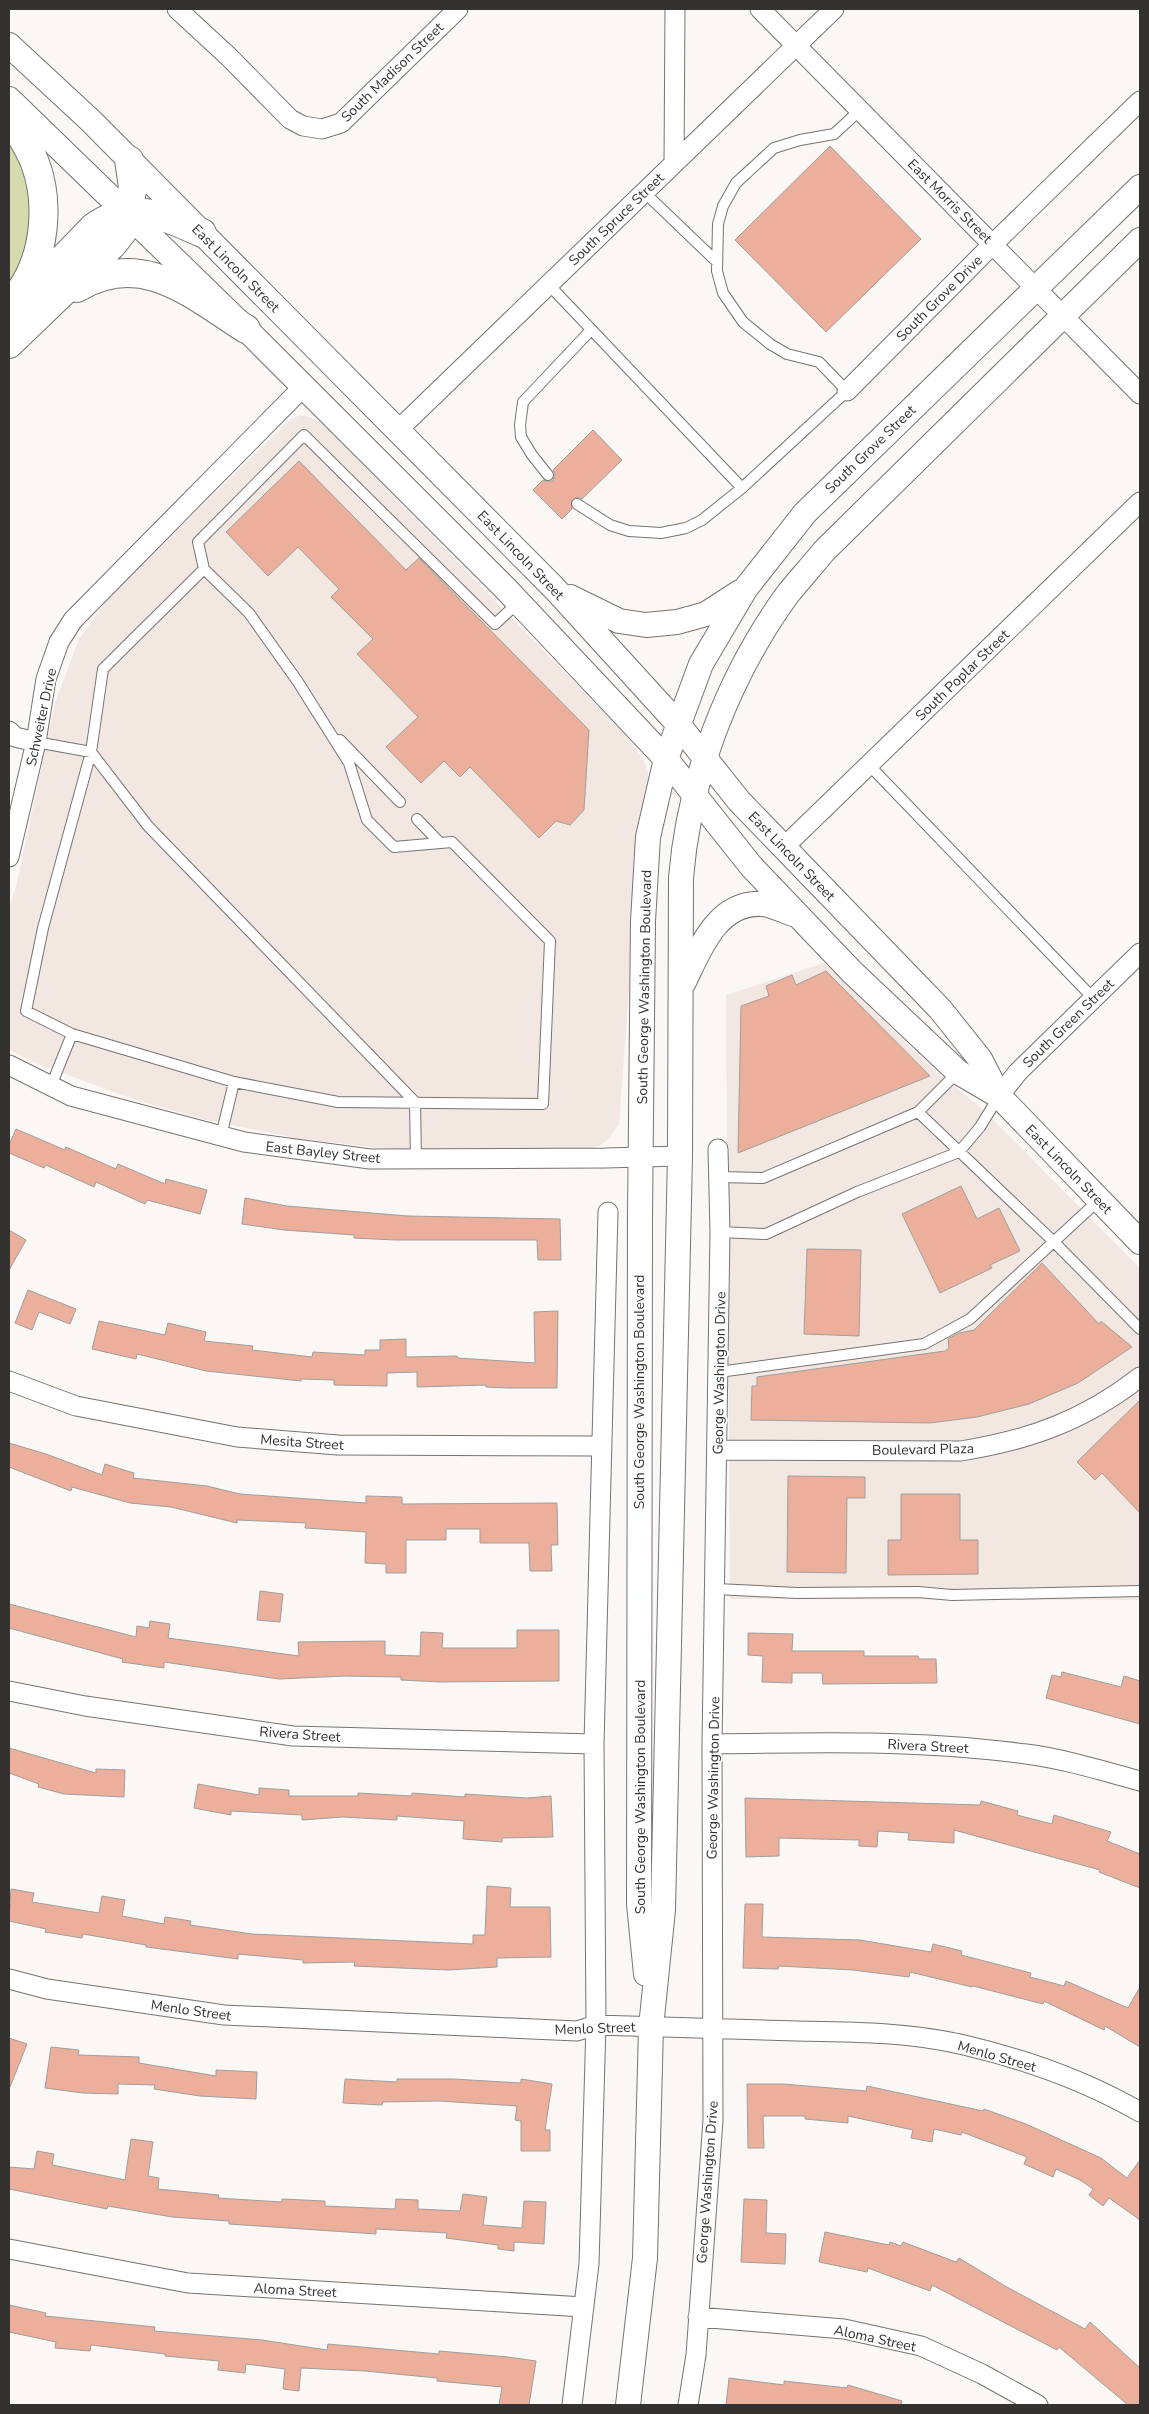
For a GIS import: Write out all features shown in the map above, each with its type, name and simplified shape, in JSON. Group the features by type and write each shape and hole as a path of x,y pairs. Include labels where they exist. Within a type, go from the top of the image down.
{"highway":[{"path":"9,116 35,163 44,197 38,256 24,286 9,308"},
{"path":"9,344 47,305 112,245 123,231 133,187 129,160"},
{"path":"9,314 94,227 108,217 127,214 160,214 202,233"},
{"path":"47,305 90,280 114,272 138,272 165,279 246,329"}],"street":[{"name":"South Madison Street","path":"178,9 230,57 290,119 303,126 322,129 341,123 458,9"},
{"path":"674,163 675,9"},
{"name":"East Morris Street","path":"760,9 1140,394"},
{"name":"South Spruce Street","path":"398,430 834,9"},
{"name":"East Lincoln Street","path":"9,45 129,160 555,589 678,724 739,801 940,1009 980,1059 999,1096"},
{"name":"East Lincoln Street","path":"9,99 246,329 519,602 666,759 751,866 852,972 958,1072 999,1096 1140,1242"},
{"name":"South Grove Drive","path":"847,391 993,244 1140,101"},
{"name":"South Grove Street","path":"666,759 701,664 746,588 805,513 1140,186"},
{"path":"693,795 739,674 788,595 824,551 1140,240"},
{"name":"Schweiter Drive","path":"9,858 36,742 46,679 59,642 73,620 303,387"},
{"name":"South Poplar Street","path":"784,847 1140,502"},
{"path":"555,589 619,621 646,625 677,622 706,614 746,588"},
{"path":"9,732 16,737 36,742"},
{"name":"South George Washington Boulevard","path":"651,2027 639,1904 641,1157 644,902 648,837 666,759"},
{"name":"South George Washington Boulevard","path":"628,2405 645,2258 651,2027 663,1910 680,1156 681,878 684,842 693,795"},
{"path":"681,988 706,936 724,916 743,907 763,904 799,916"},
{"name":"South Green Street","path":"999,1096 1018,1072 1140,953"},
{"name":"East Bayley Street","path":"9,1065 71,1096 244,1142 370,1159 680,1156"},
{"name":"George Washington Drive","path":"688,2405 696,2354 713,2120 712,1744 719,1372 720,1232 718,1149"},
{"path":"572,2405 589,2264 596,2025 594,1744 608,1212"},
{"name":"Boulevard Plaza","path":"718,1450 961,1450 987,1446 1060,1426 1091,1411 1140,1377"},
{"name":"Mesita Street","path":"9,1381 76,1406 237,1437 338,1445 602,1446"},
{"name":"Rivera Street","path":"9,1691 85,1706 293,1736 594,1744"},
{"name":"Rivera Street","path":"712,1744 913,1744 973,1749 1028,1754 1140,1781"},
{"name":"Menlo Street","path":"9,1979 47,1989 224,2016 577,2031 596,2025 882,2033 962,2044 1018,2060 1062,2076 1122,2102 1140,2112"},
{"name":"Aloma Street","path":"9,2249 188,2283 584,2307"},
{"name":"Aloma Street","path":"698,2317 844,2329 921,2346 982,2374 1038,2405"}],"lane":[{"path":"577,504 610,525 629,530 661,533 686,528 702,520 742,488 847,391 819,362 787,354 770,344 744,322 723,293 717,272 718,224 723,206 736,183 774,148 800,140 834,134 860,110"},
{"path":"644,192 717,262"},
{"path":"548,286 742,488"},
{"path":"548,475 532,455 522,437 520,425 523,402 590,331"},
{"path":"204,569 103,670 91,752 43,928 26,1011 72,1034 234,1082 338,1102 543,1104 550,941 452,842 394,846 367,820 349,763 249,613 204,569 198,542 304,435 495,624 519,602"},
{"path":"325,725 400,802"},
{"path":"36,742 91,752 148,826 415,1102 416,1159"},
{"path":"869,765 1094,999"},
{"path":"417,819 440,843"},
{"path":"51,1086 72,1034"},
{"path":"719,1177 763,1178 918,1112 958,1072"},
{"path":"221,1136 234,1082"},
{"path":"720,1232 766,1234 857,1192 959,1152 980,1127 999,1096"},
{"path":"918,1112 1054,1242 1140,1329"},
{"path":"719,1372 924,1344 951,1327 970,1319 1099,1200"},
{"path":"716,1589 797,1593 918,1592 952,1595 1140,1591"}],"shaded area":[{"path":"300,415 310,417 324,425 625,734 641,756 648,771 649,794 642,816 619,1124 609,1139 599,1146 584,1150 387,1149 296,1138 202,1119 136,1100 38,1064 9,1050 9,907 16,887 55,703 79,639 109,597 289,421"},
{"path":"824,963 931,1067 979,1106 1140,1268 1140,1600 730,1599 726,995"}],"green space":[{"path":"9,132 30,172 30,256 9,292"}],"building":[{"path":"830,146 921,239 826,332 735,240"},
{"path":"593,430 622,460 582,499 577,497 572,500 572,509 562,519 533,490 543,480 549,482 553,480 555,474 553,470"},
{"path":"299,461 406,570 419,558 589,730 584,810 570,825 556,821 539,838 470,767 460,777 444,761 421,783 386,747 418,717 357,654 373,639 331,597 339,589 298,547 268,576 226,532"},
{"path":"826,971 930,1076 738,1153 741,1006 769,996 766,986 792,975 796,985"},
{"path":"16,1129 65,1150 66,1147 116,1169 118,1164 165,1184 166,1179 207,1190 200,1214 147,1200 145,1204 96,1182 94,1187 46,1165 44,1168 9,1153 9,1145"},
{"path":"961,1186 977,1219 999,1208 1020,1251 990,1265 992,1268 940,1293 902,1214"},
{"path":"245,1198 287,1206 408,1216 560,1219 561,1260 538,1260 537,1240 395,1240 354,1238 354,1235 284,1230 242,1224"},
{"path":"9,1230 26,1240 9,1270"},
{"path":"807,1249 861,1250 859,1336 804,1334"},
{"path":"1042,1263 1099,1324 1101,1321 1132,1347 1078,1383 1029,1404 977,1417 930,1423 751,1420 752,1386 757,1386 757,1377 945,1351 949,1348 948,1339 959,1333 974,1330"},
{"path":"28,1290 76,1309 70,1324 39,1312 32,1330 15,1323"},
{"path":"558,1311 557,1388 508,1388 486,1387 486,1385 417,1387 417,1372 387,1373 387,1386 334,1385 334,1380 301,1379 301,1381 206,1371 137,1354 136,1359 92,1349 99,1321 165,1335 168,1323 206,1332 204,1341 253,1346 252,1350 312,1357 313,1352 365,1355 365,1350 380,1350 380,1340 406,1339 406,1357 457,1356 458,1358 535,1363 534,1312"},
{"path":"1140,1400 1140,1513 1102,1473 1095,1480 1077,1462"},
{"path":"9,1443 46,1454 102,1475 105,1464 134,1473 133,1478 207,1486 240,1494 366,1503 366,1496 402,1497 402,1504 557,1503 558,1545 551,1545 552,1571 530,1571 529,1543 480,1543 480,1529 446,1529 446,1540 406,1540 406,1573 386,1573 386,1564 365,1563 366,1532 305,1528 306,1523 237,1520 237,1523 171,1507 130,1503 72,1487 71,1491 9,1467"},
{"path":"788,1476 865,1477 865,1498 847,1498 846,1573 787,1572"},
{"path":"901,1494 960,1494 960,1540 978,1540 978,1574 888,1575 888,1540 901,1540"},
{"path":"260,1591 283,1594 280,1622 257,1620"},
{"path":"9,1604 136,1637 137,1626 149,1628 150,1621 170,1624 168,1638 299,1656 298,1642 385,1641 385,1655 420,1656 421,1632 443,1633 442,1648 517,1648 517,1630 559,1630 559,1681 440,1682 401,1680 401,1677 345,1676 279,1679 164,1662 164,1668 122,1662 123,1659 9,1628"},
{"path":"748,1633 793,1634 792,1651 864,1651 864,1656 918,1656 919,1659 936,1659 937,1683 823,1684 822,1673 792,1673 792,1683 762,1682 763,1656 748,1655"},
{"path":"1062,1672 1121,1687 1124,1676 1140,1681 1140,1724 1046,1698 1052,1675 1061,1677"},
{"path":"9,1748 96,1773 96,1769 125,1770 124,1797 64,1794 38,1787 39,1784 9,1773"},
{"path":"198,1784 259,1795 259,1788 289,1790 289,1796 358,1796 358,1793 412,1796 412,1793 465,1797 465,1794 527,1798 551,1796 553,1837 502,1838 502,1842 463,1839 464,1821 397,1816 397,1820 343,1817 302,1820 302,1815 231,1811 231,1815 194,1808"},
{"path":"745,1798 980,1805 981,1801 1018,1811 1017,1815 1052,1824 1054,1815 1111,1832 1107,1841 1140,1854 1140,1888 1099,1872 1100,1870 954,1830 954,1843 908,1840 909,1833 878,1831 877,1847 859,1846 859,1840 779,1838 779,1856 746,1857"},
{"path":"487,1886 511,1888 510,1907 550,1907 551,1957 497,1958 497,1967 448,1970 354,1966 355,1962 303,1963 303,1960 238,1954 238,1959 146,1947 146,1945 83,1934 82,1938 45,1932 46,1929 9,1921 11,1889 34,1893 32,1902 99,1913 102,1896 125,1900 122,1916 164,1924 165,1917 191,1921 190,1925 252,1934 473,1944 473,1935 485,1935"},
{"path":"745,1904 763,1904 762,1937 860,1940 931,1952 933,1944 962,1951 961,1955 1031,1973 1030,1977 1064,1986 1066,1981 1128,2008 1140,1987 1140,2047 1105,2026 1104,2030 1044,2001 1043,2004 910,1972 909,1977 853,1970 779,1966 778,1969 743,1968"},
{"path":"9,2038 27,2044 10,2087 9,2087"},
{"path":"51,2047 79,2050 78,2055 139,2057 139,2063 216,2076 216,2070 257,2072 256,2099 200,2096 154,2089 155,2085 118,2084 118,2094 83,2093 45,2088"},
{"path":"345,2079 397,2082 397,2079 453,2079 521,2083 521,2079 552,2084 545,2130 550,2130 550,2151 521,2151 521,2121 515,2120 517,2106 439,2101 383,2102 382,2105 343,2103"},
{"path":"747,2084 783,2084 866,2091 867,2086 983,2111 984,2109 1026,2124 1101,2158 1127,2178 1140,2160 1140,2220 1109,2198 1103,2206 1089,2195 1093,2189 1080,2180 1056,2169 1053,2177 1024,2164 1027,2157 962,2132 961,2135 934,2129 932,2142 911,2138 913,2130 848,2116 848,2123 805,2119 805,2116 763,2116 764,2148 748,2148"},
{"path":"131,2139 153,2142 148,2176 159,2178 158,2189 219,2195 218,2198 282,2202 282,2199 325,2201 325,2206 395,2209 396,2199 418,2200 418,2209 460,2211 463,2194 487,2197 483,2225 522,2228 524,2201 546,2202 544,2244 514,2242 514,2251 498,2249 498,2245 446,2238 447,2233 376,2229 376,2234 229,2224 229,2221 172,2217 108,2206 107,2209 9,2189 9,2167 34,2169 37,2151 54,2154 52,2165 125,2180"},
{"path":"744,2199 767,2200 766,2233 786,2234 785,2264 741,2262"},
{"path":"825,2232 889,2245 890,2242 901,2246 903,2242 956,2262 959,2258 1005,2286 1085,2329 1090,2322 1140,2368 1140,2405 1128,2405 1059,2347 1057,2350 932,2285 930,2291 868,2268 867,2272 819,2262"},
{"path":"9,2305 46,2313 45,2316 155,2327 154,2331 262,2340 327,2350 328,2344 439,2354 439,2351 536,2361 529,2405 499,2405 502,2387 437,2381 437,2378 365,2371 301,2368 299,2391 283,2389 285,2369 246,2364 245,2373 218,2370 219,2361 165,2356 165,2354 91,2345 90,2351 55,2348 56,2342 9,2332"},
{"path":"729,2378 784,2385 784,2381 847,2388 848,2385 902,2401 901,2405 726,2405"}]}
